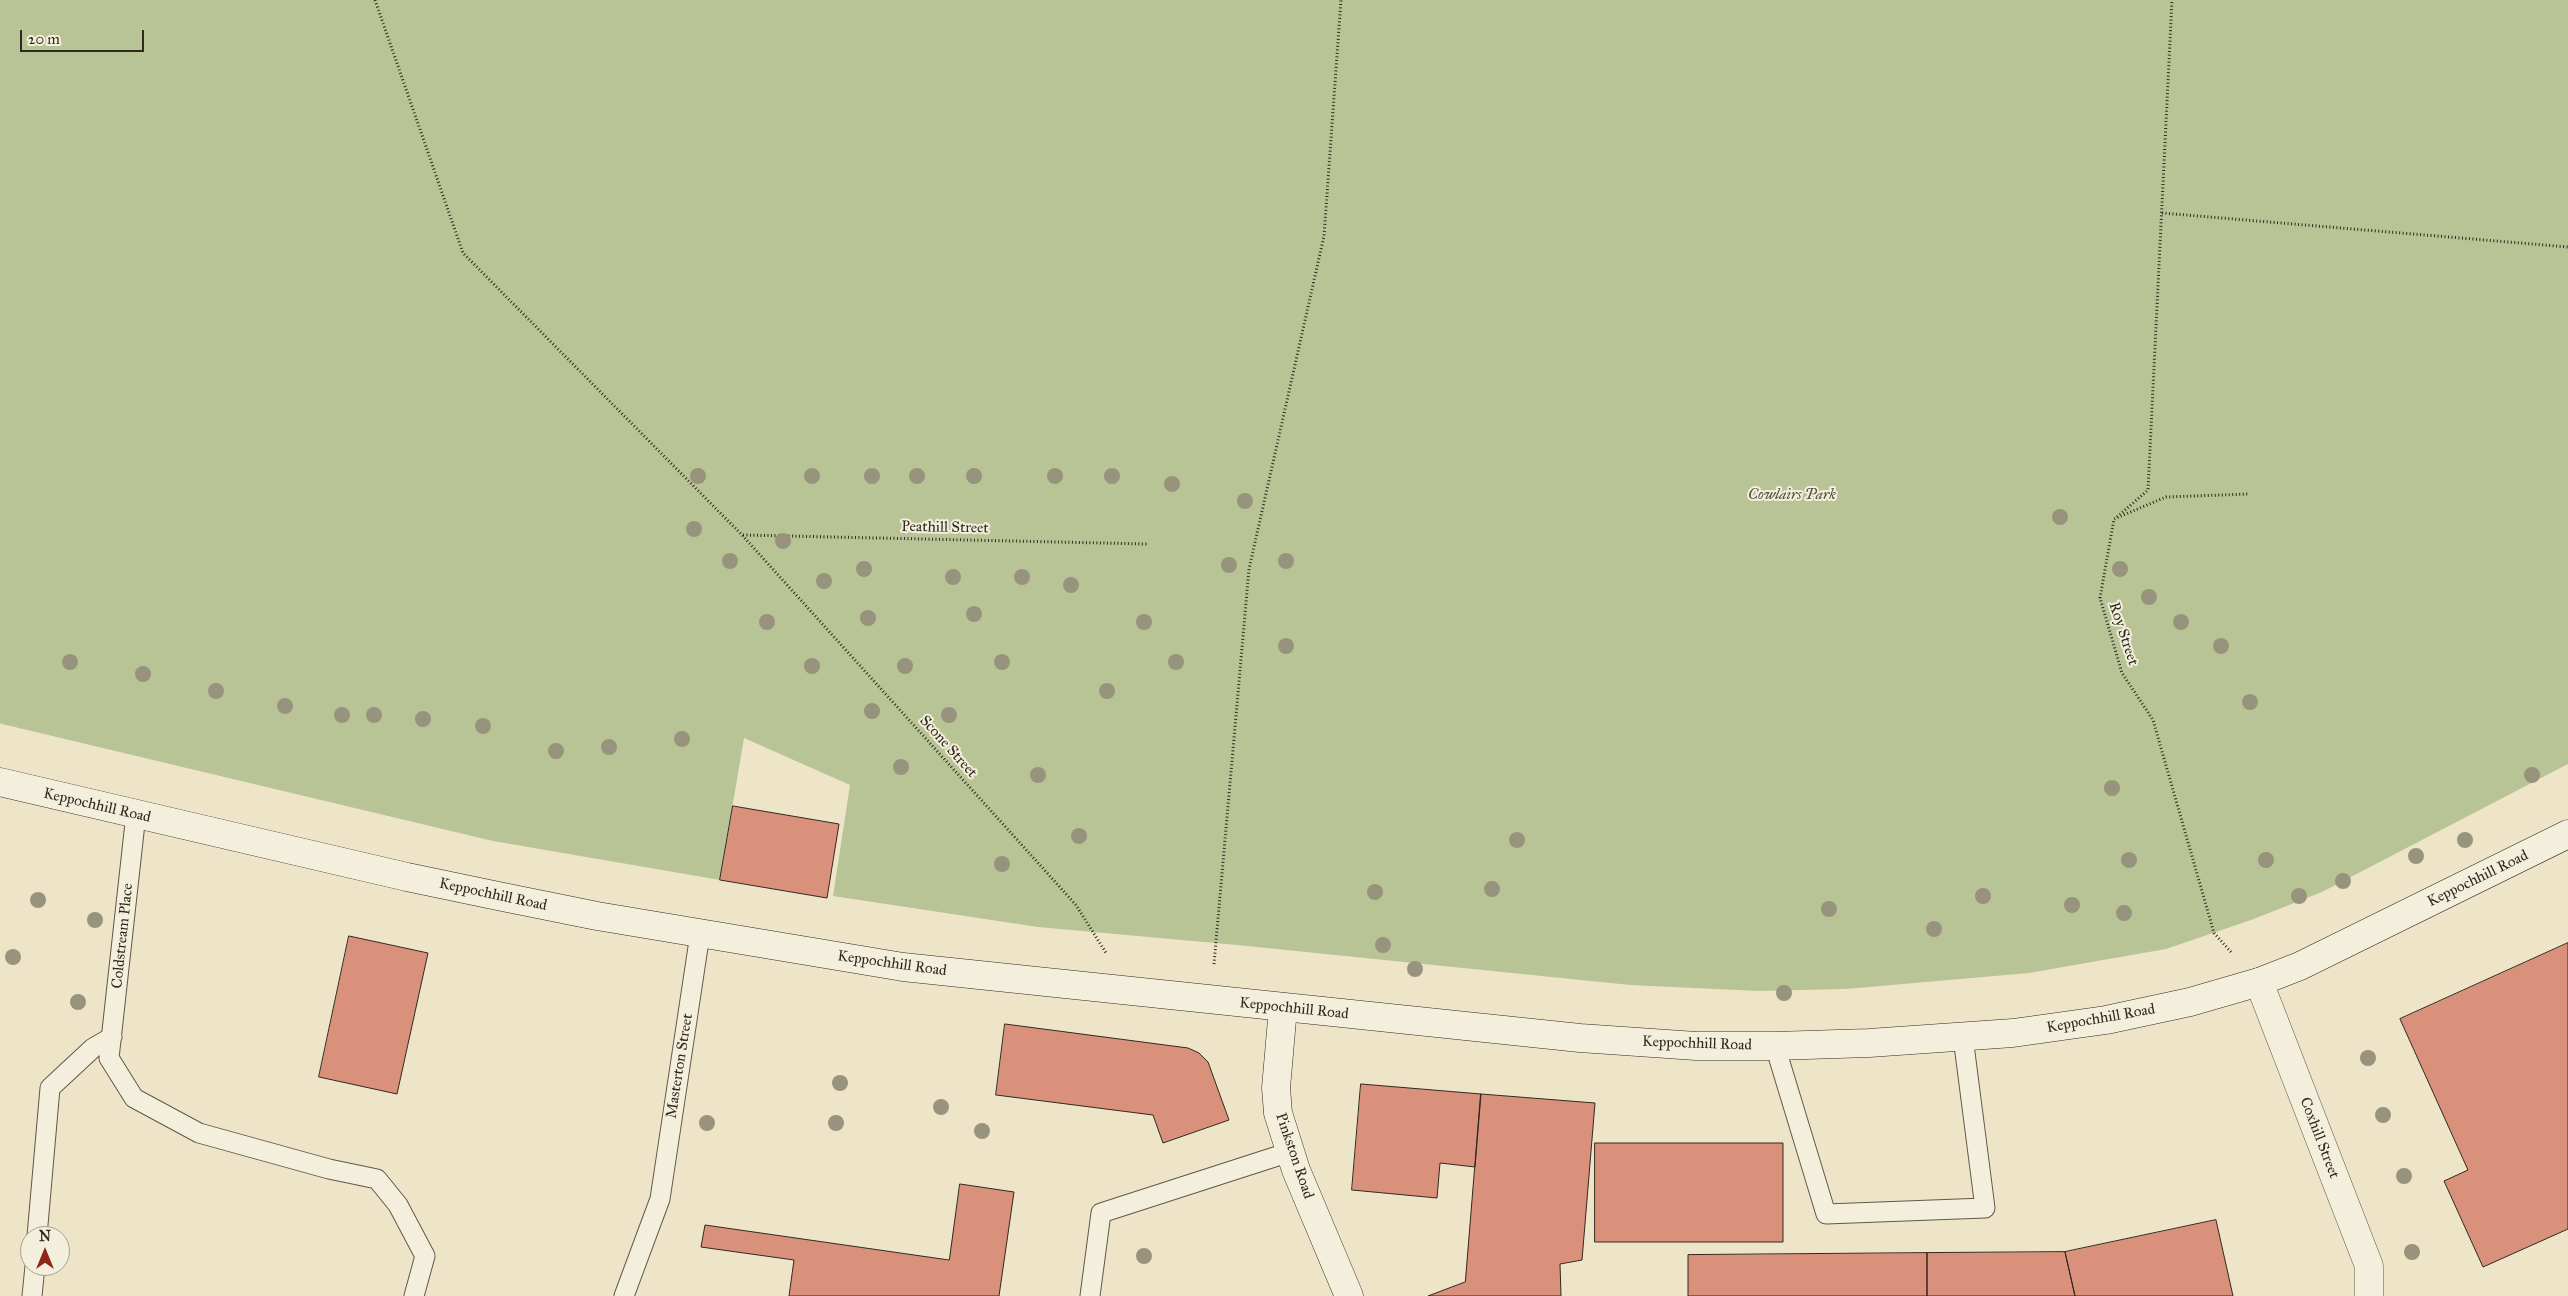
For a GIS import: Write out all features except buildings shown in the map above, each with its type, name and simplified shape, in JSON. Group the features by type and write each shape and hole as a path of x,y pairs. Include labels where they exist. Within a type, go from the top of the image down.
{"street":[{"name":"Keppochhill Road","path":"0,782 407,877 597,916 903,967 1283,1008 1633,1042 1696,1046 1775,1046 1963,1037 2057,1027 2147,1012 2190,1002 2259,982 2300,966 2568,834"},
{"name":"Coxhill Street","path":"2259,982 2369,1266 2370,1296"},
{"name":"Pinkston Road","path":"1283,1008 1276,1088 1278,1113 1290,1152 1349,1296"}],"lane":[{"name":"Coldstream Place","path":"136,814 109,1058 134,1098 199,1133 329,1169 377,1179 398,1205 425,1256 414,1296"},
{"name":"Masterton Street","path":"624,1296 660,1199 700,934"},
{"path":"38,1226 50,1088 93,1048 112,1037"},
{"path":"1775,1046 1826,1214 1985,1208 1963,1037"},
{"path":"1090,1296 1101,1213 1290,1152"},
{"path":"32,1296 33,1276"}],"path":[{"name":"Scone Street","path":"375,0 463,253 742,535 1076,905 1106,952 1101,988"},
{"path":"1211,1000 1249,570 1324,236 1341,0"},
{"path":"2114,519 2148,490 2172,0"},
{"path":"2162,213 2568,247"},
{"path":"2114,519 2166,496 2249,494"},
{"name":"Roy Street","path":"2114,519 2100,598 2122,673 2153,720 2214,933 2259,982"},
{"name":"Peathill Street","path":"742,535 1147,544"}],"green space":[{"name":"Cowlairs Park","path":"0,0 2568,0 2568,764 2322,892 2251,920 2166,949 2029,973 1846,989 1758,991 1630,985 1038,927 833,896 850,785 744,738 720,880 493,841 2,724 0,723"}]}
